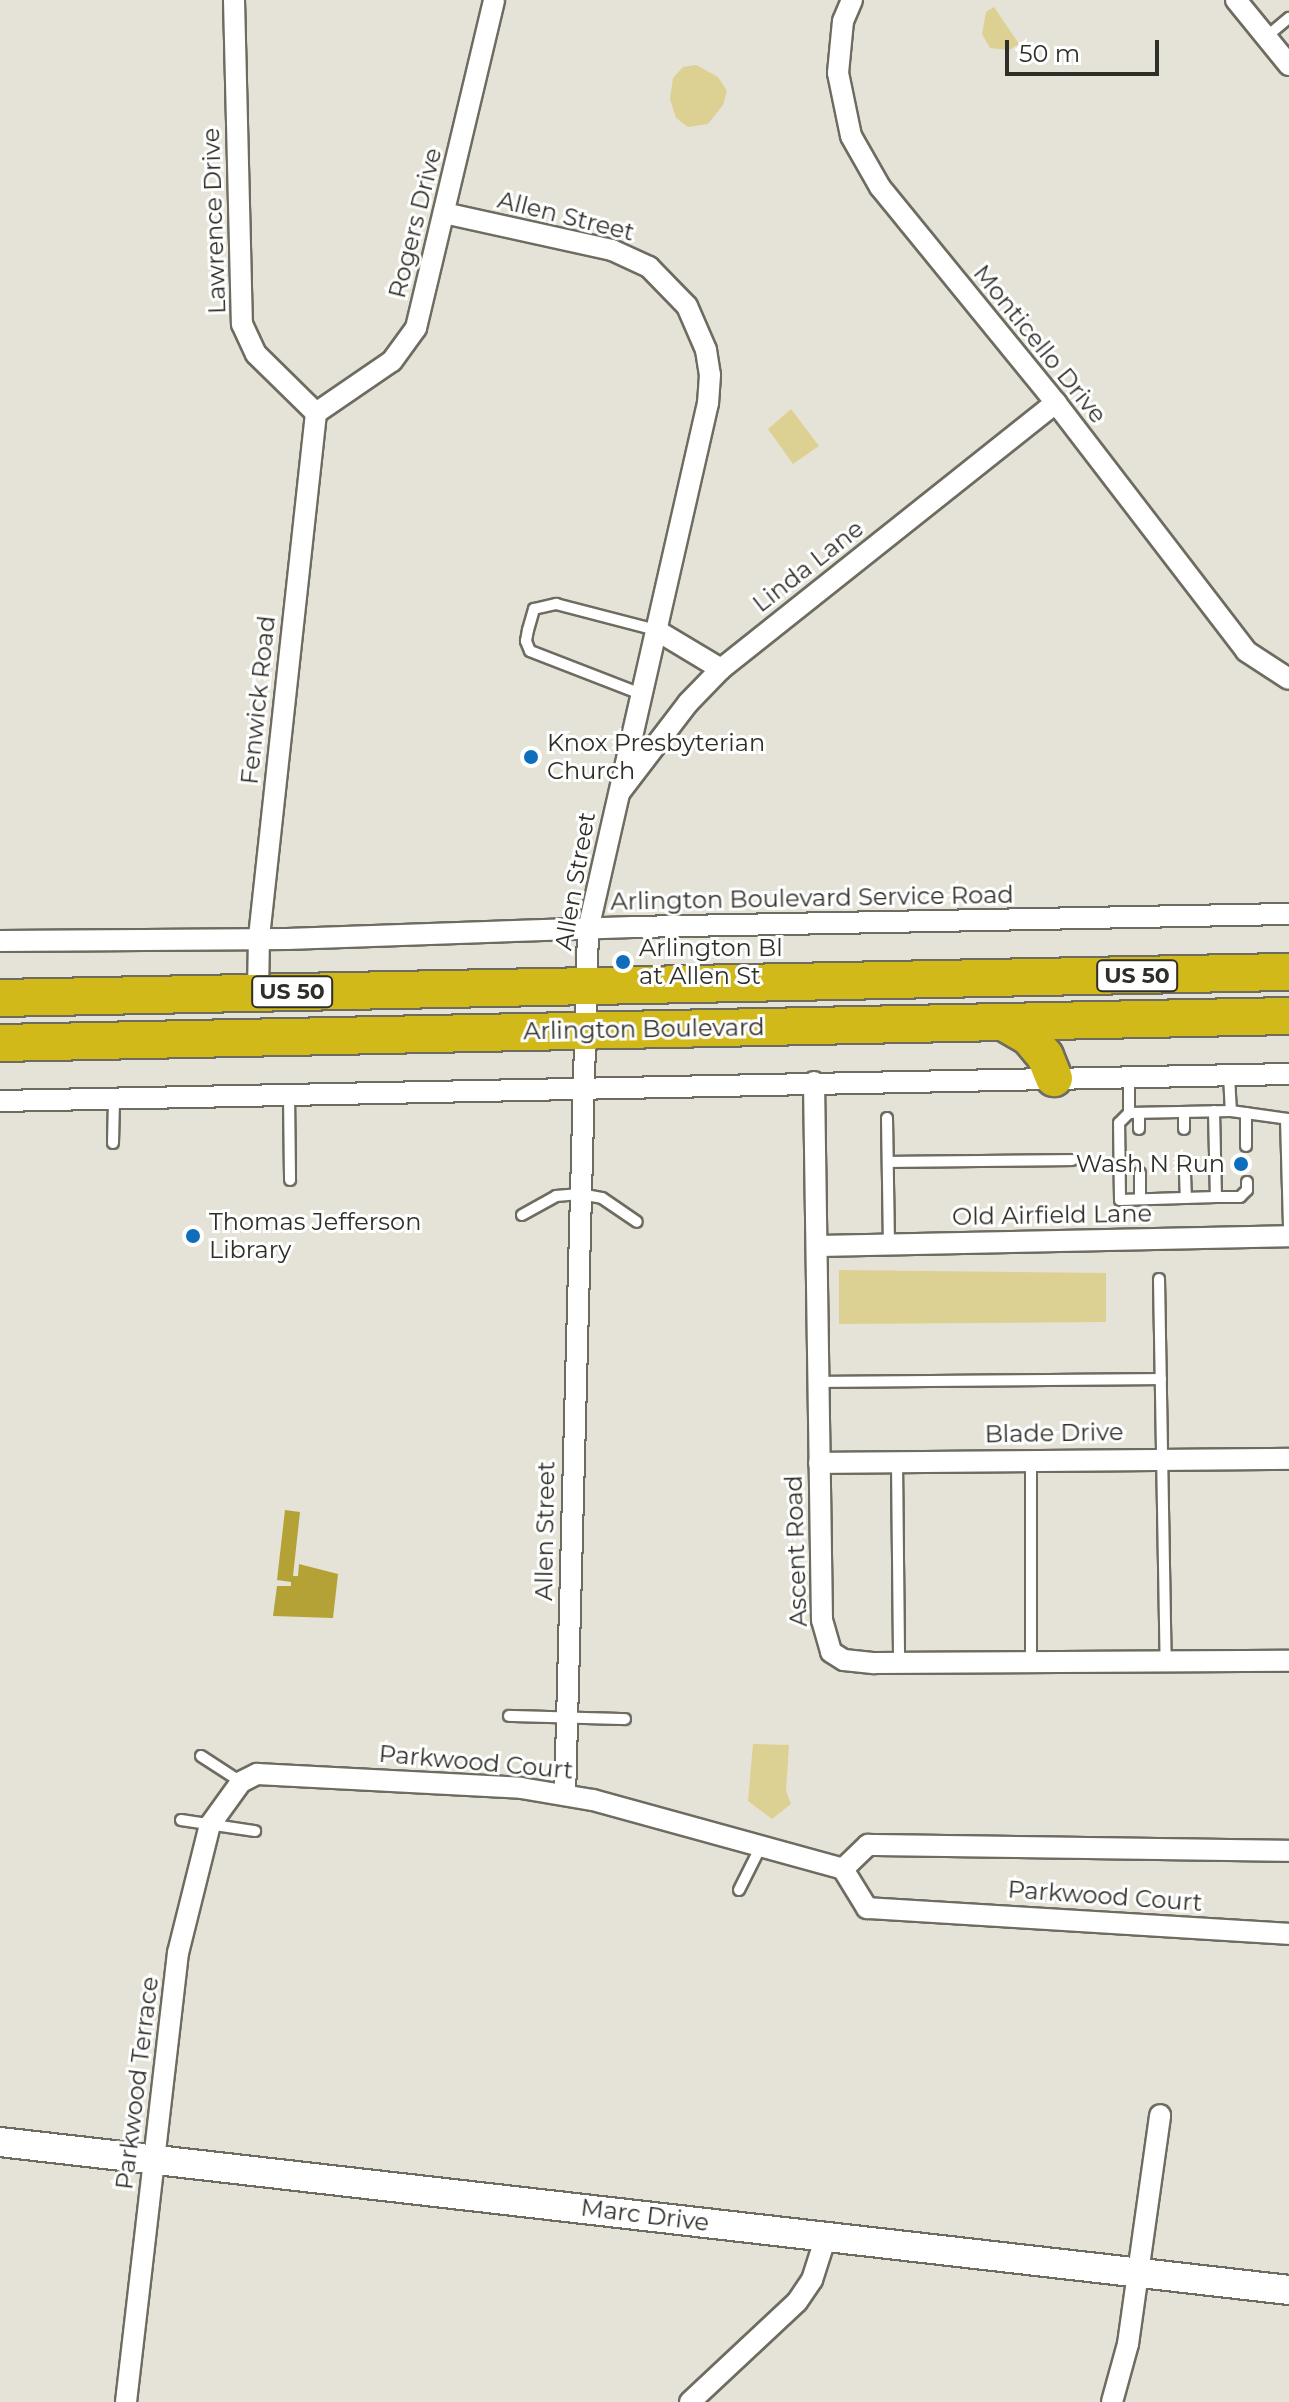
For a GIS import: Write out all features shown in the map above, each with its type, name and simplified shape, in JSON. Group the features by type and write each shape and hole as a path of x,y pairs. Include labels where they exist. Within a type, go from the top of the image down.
{"highway":[{"name":"Arlington Boulevard","path":"0,998 1289,972"},
{"name":"Arlington Boulevard","path":"0,1043 1289,1016"},
{"path":"1054,1078 1065,1047 1095,1020"},
{"path":"1003,1022 1029,1037 1045,1056 1054,1078"}],"street":[{"name":"Lawrence Drive","path":"234,0 242,324 256,354 316,413"},
{"name":"Rogers Drive","path":"316,413 392,361 416,328 494,0"},
{"name":"Monticello Drive","path":"852,0 843,21 838,73 851,136 880,187 1056,403 1246,651 1289,679"},
{"path":"1236,0 1289,65"},
{"name":"Allen Street","path":"444,213 629,256 670,285 687,306 700,331 710,375 708,403 588,930 565,1795"},
{"name":"Linda Lane","path":"618,795 688,703 721,669 1056,403"},
{"name":"Fenwick Road","path":"258,993 259,937 316,413"},
{"path":"656,630 721,669"},
{"name":"Arlington Boulevard Service Road","path":"0,941 1289,914"},
{"path":"0,1101 1289,1074"},
{"name":"Ascent Road","path":"814,1082 823,1636 831,1652 844,1660 899,1663 1289,1661"},
{"name":"Old Airfield Lane","path":"817,1246 1289,1236"},
{"name":"Blade Drive","path":"819,1463 1289,1459"},
{"name":"Parkwood Court","path":"241,1782 257,1774 284,1774 521,1788 565,1795 843,1869 867,1908 1289,1934"},
{"name":"Parkwood Terrace","path":"126,2402 178,1953 210,1825 241,1782"},
{"name":"Parkwood Court","path":"843,1869 868,1845 1289,1851"},
{"path":"1112,2402 1128,2344 1160,2115"},
{"name":"Marc Drive","path":"0,2142 1289,2290"},
{"path":"690,2402 797,2302 812,2280 826,2236"}],"lane":[{"path":"1266,37 1289,18"},
{"path":"641,694 530,651 526,641 528,630 534,609 556,604 656,630"},
{"path":"1229,1075 1231,1111"},
{"path":"1129,1077 1139,1129"},
{"path":"289,1095 290,1180"},
{"path":"113,1143 114,1098"},
{"path":"1214,1111 1216,1197"},
{"path":"1247,1182 1247,1190 1240,1197 1120,1200 1119,1123 1134,1113 1214,1111 1287,1119 1289,1227"},
{"path":"1184,1112 1184,1129"},
{"path":"1246,1113 1246,1146"},
{"path":"887,1118 889,1244"},
{"path":"888,1162 1072,1160"},
{"path":"1140,1173 1140,1199"},
{"path":"1185,1173 1186,1198"},
{"path":"522,1215 556,1196 580,1194 602,1198 637,1222"},
{"path":"1159,1279 1166,1662"},
{"path":"818,1382 1161,1379"},
{"path":"897,1460 899,1663"},
{"path":"1031,1460 1031,1662"},
{"path":"509,1716 625,1719"},
{"path":"201,1756 241,1782"},
{"path":"181,1820 255,1831"},
{"path":"739,1890 760,1848"}],"shaded area":[{"path":"994,7 1019,44 1009,50 990,48 982,34 986,12"},
{"path":"696,65 718,77 727,91 723,105 708,124 688,127 676,118 670,99 673,78 683,67"},
{"path":"791,409 819,446 793,464 768,429"},
{"path":"839,1270 1106,1273 1106,1322 839,1324"},
{"path":"285,1510 300,1512 293,1576 298,1576 299,1564 338,1574 333,1618 273,1616 277,1586 291,1586 291,1582 277,1580"},
{"path":"753,1744 789,1745 786,1791 791,1804 772,1819 748,1801"}],"place":[{"name":"Knox Presbyterian Church","path":"531,757"},
{"name":"Arlington Bl at Allen St","path":"623,962"},
{"name":"Wash N Run","path":"1241,1164"},
{"name":"Thomas Jefferson Library","path":"193,1236"}]}
